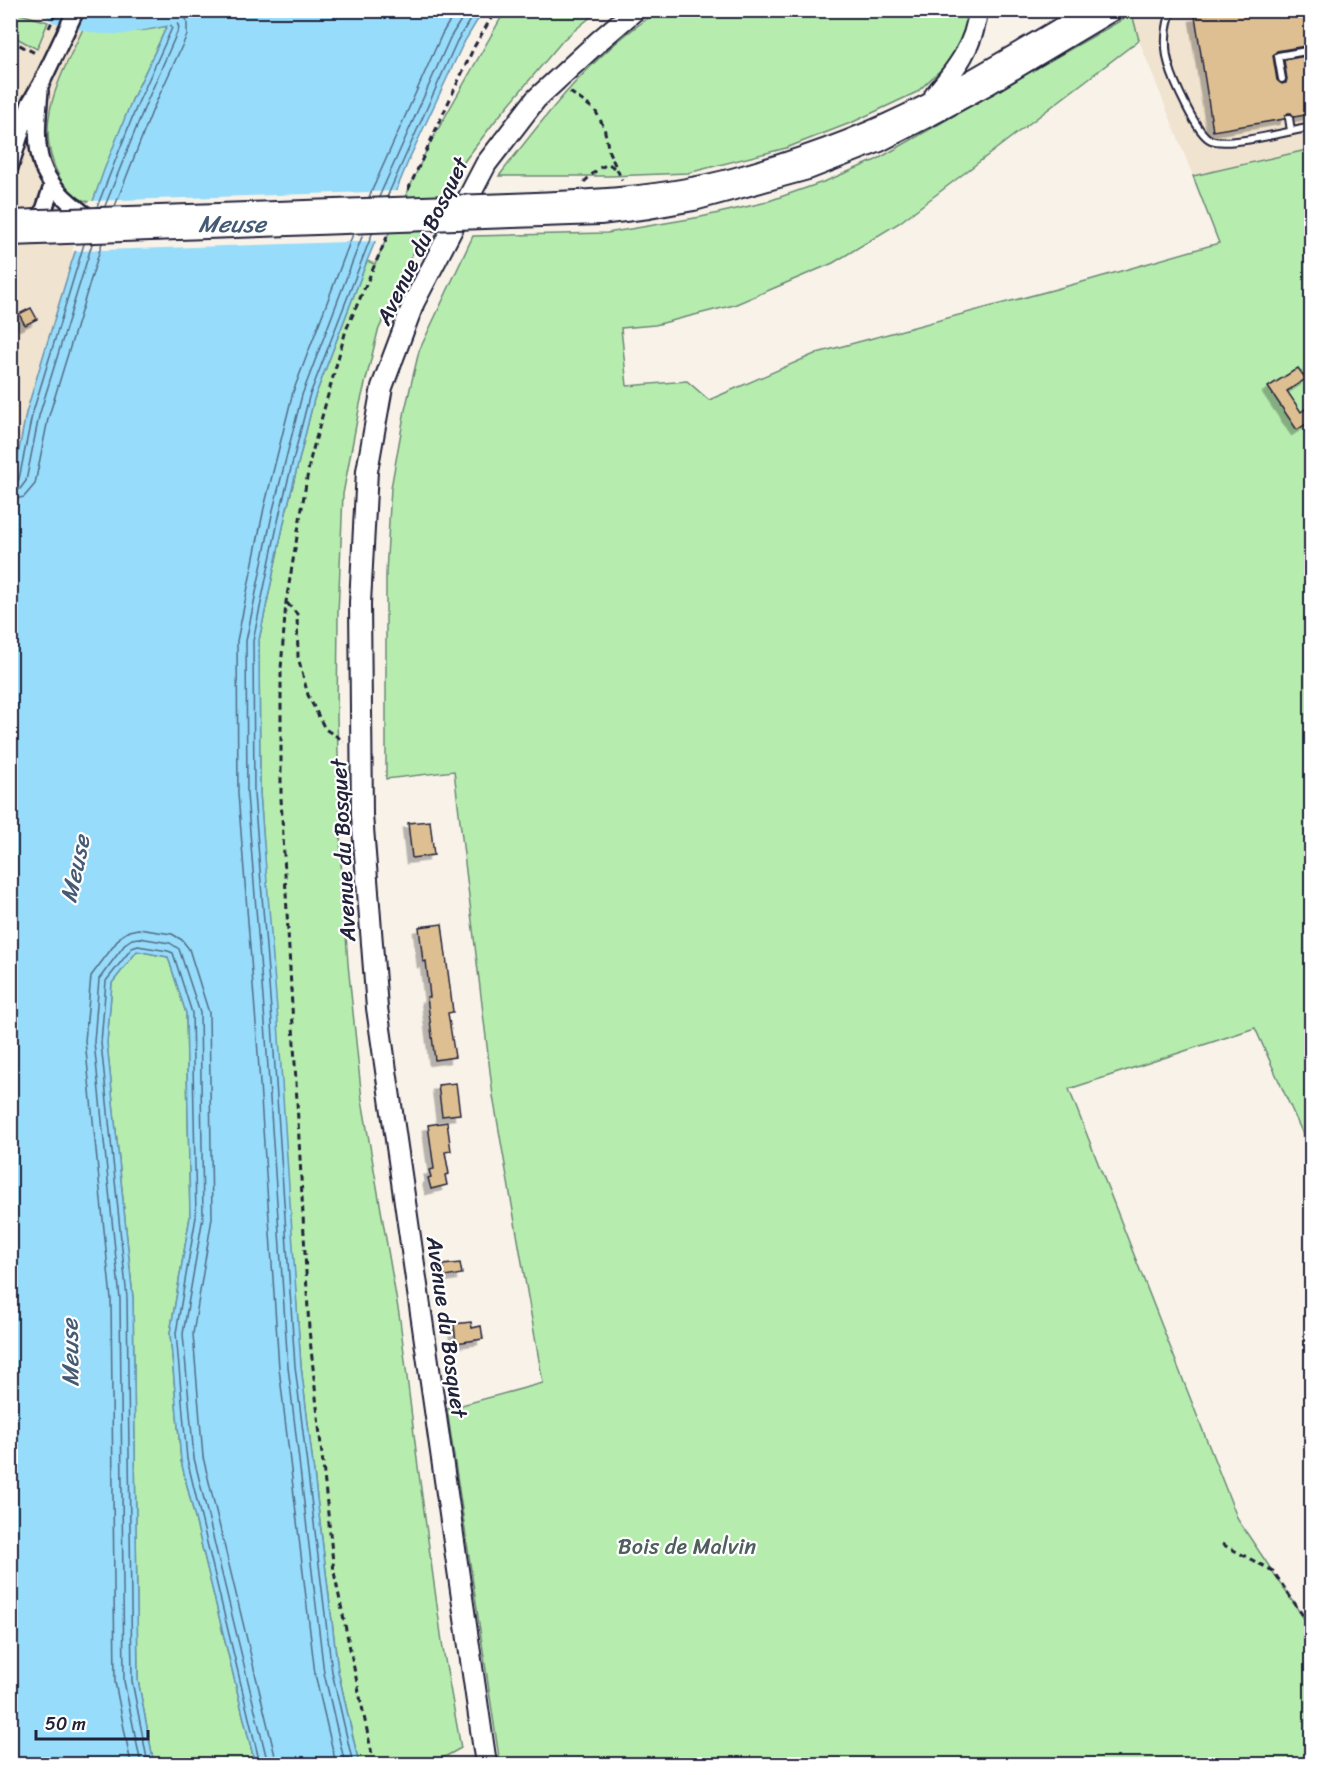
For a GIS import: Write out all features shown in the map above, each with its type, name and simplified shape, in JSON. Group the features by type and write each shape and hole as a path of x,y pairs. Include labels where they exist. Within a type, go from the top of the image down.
{"main road":[{"name":"Avenue du Bosquet","path":"486,1764 377,1008 362,815 360,603 367,471 382,387 414,302 486,164 536,99 600,39 635,10"},
{"path":"926,104 961,63 971,42 978,10"},
{"path":"14,230 511,211 646,194 735,177 793,160 854,137 926,104 1090,10"},
{"path":"14,230 36,219 511,211 600,214 683,203 808,170 880,142 990,84 1114,10"}],"street":[{"path":"10,167 30,103 76,10"},
{"path":"41,84 36,140 45,172 52,186 90,218"},
{"path":"36,219 49,199 52,186"}],"lane":[{"path":"1172,10 1166,28 1169,64 1200,131 1211,140 1228,142 1311,127"},
{"path":"1282,80 1278,56 1311,51"},
{"path":"1289,118 1291,131"}],"path":[{"path":"48,31 57,10"},
{"path":"403,200 474,47 496,10"},
{"path":"10,40 38,54"},
{"path":"555,81 595,110 604,127 609,152 626,188"},
{"path":"374,1764 334,1572 309,1329 281,798 281,669 286,602 310,460 346,330 388,235"},
{"path":"286,602 297,614 298,657 308,695 325,729 361,752"},
{"path":"1222,1544 1273,1571 1311,1629"}],"shaded area":[{"path":"1136,10 1311,11 1311,149 1193,176 1139,40 1132,14"},
{"path":"11,11 48,22 106,32 167,26 11,492"}],"green space":[{"path":"10,11 48,22 37,49 11,35"},
{"path":"509,11 598,11 564,39 495,121 460,167 416,246 378,331 360,404 343,494 337,717 341,862 348,964 362,1100 400,1320 443,1649 461,1748 432,1764 359,1764 338,1671 301,1366 260,793 259,640 286,513 314,399 367,261 375,264 428,147 501,18"},
{"path":"659,11 969,11 965,35 948,63 917,92 853,122 786,148 688,173 499,176 553,108 592,65 613,45"},
{"name":"Bois de Malvin","path":"1132,14 1139,40 899,223 833,263 734,305 655,325 621,328 627,386 687,381 709,400 817,353 1219,243 1193,176 1311,149 1311,1152 1255,1028 1069,1089 1238,1520 1311,1629 1311,1764 500,1764 447,1409 543,1383 493,1096 454,771 386,779 386,574 391,488 405,410 419,351 473,236 607,233 701,217 763,203 826,181 876,160"},
{"path":"167,26 132,100 93,202 78,197 63,183 52,158 48,139 48,120 58,84 83,29 125,32"},
{"path":"137,951 168,957 186,1013 190,1217 170,1333 181,1461 255,1764 154,1764 138,1680 133,1298 107,1043 112,983"}],"water":[{"name":"Meuse","path":"91,10 483,11 463,44 410,157 314,399 286,513 259,640 260,793 301,1366 338,1671 359,1764 255,1764 181,1461 170,1333 190,1217 186,1013 168,957 137,951 112,983 107,1043 133,1298 138,1680 154,1764 11,1764 11,492 26,413 72,261 132,100 167,26 125,31 83,29"}],"pier":[{"path":"399,191 378,241 72,251 89,201"}],"building":[{"path":"1227,10 1311,10 1311,45 1277,51 1273,56 1277,80 1282,84 1286,83 1287,79 1284,60 1311,55 1311,114 1294,117 1288,113 1284,119 1213,131 1195,16"},
{"path":"31,308 37,319 25,325 19,314"},
{"path":"1298,368 1306,379 1287,391 1301,412 1305,409 1311,421 1297,430 1268,387"},
{"path":"430,821 434,855 412,858 408,823"},
{"path":"442,924 453,1012 448,1013 455,1057 435,1060 427,997 430,997 426,961 423,962 419,927"},
{"path":"456,1083 460,1114 442,1116 438,1085"},
{"path":"447,1122 451,1151 445,1152 449,1174 445,1175 447,1185 431,1189 428,1178 431,1177 429,1170 434,1169 428,1125"},
{"path":"460,1263 462,1274 445,1277 443,1265"},
{"path":"471,1322 472,1328 481,1326 483,1339 456,1343 454,1324"}],"waterway":[{"path":"59,10 97,20 121,21 175,10"}]}
